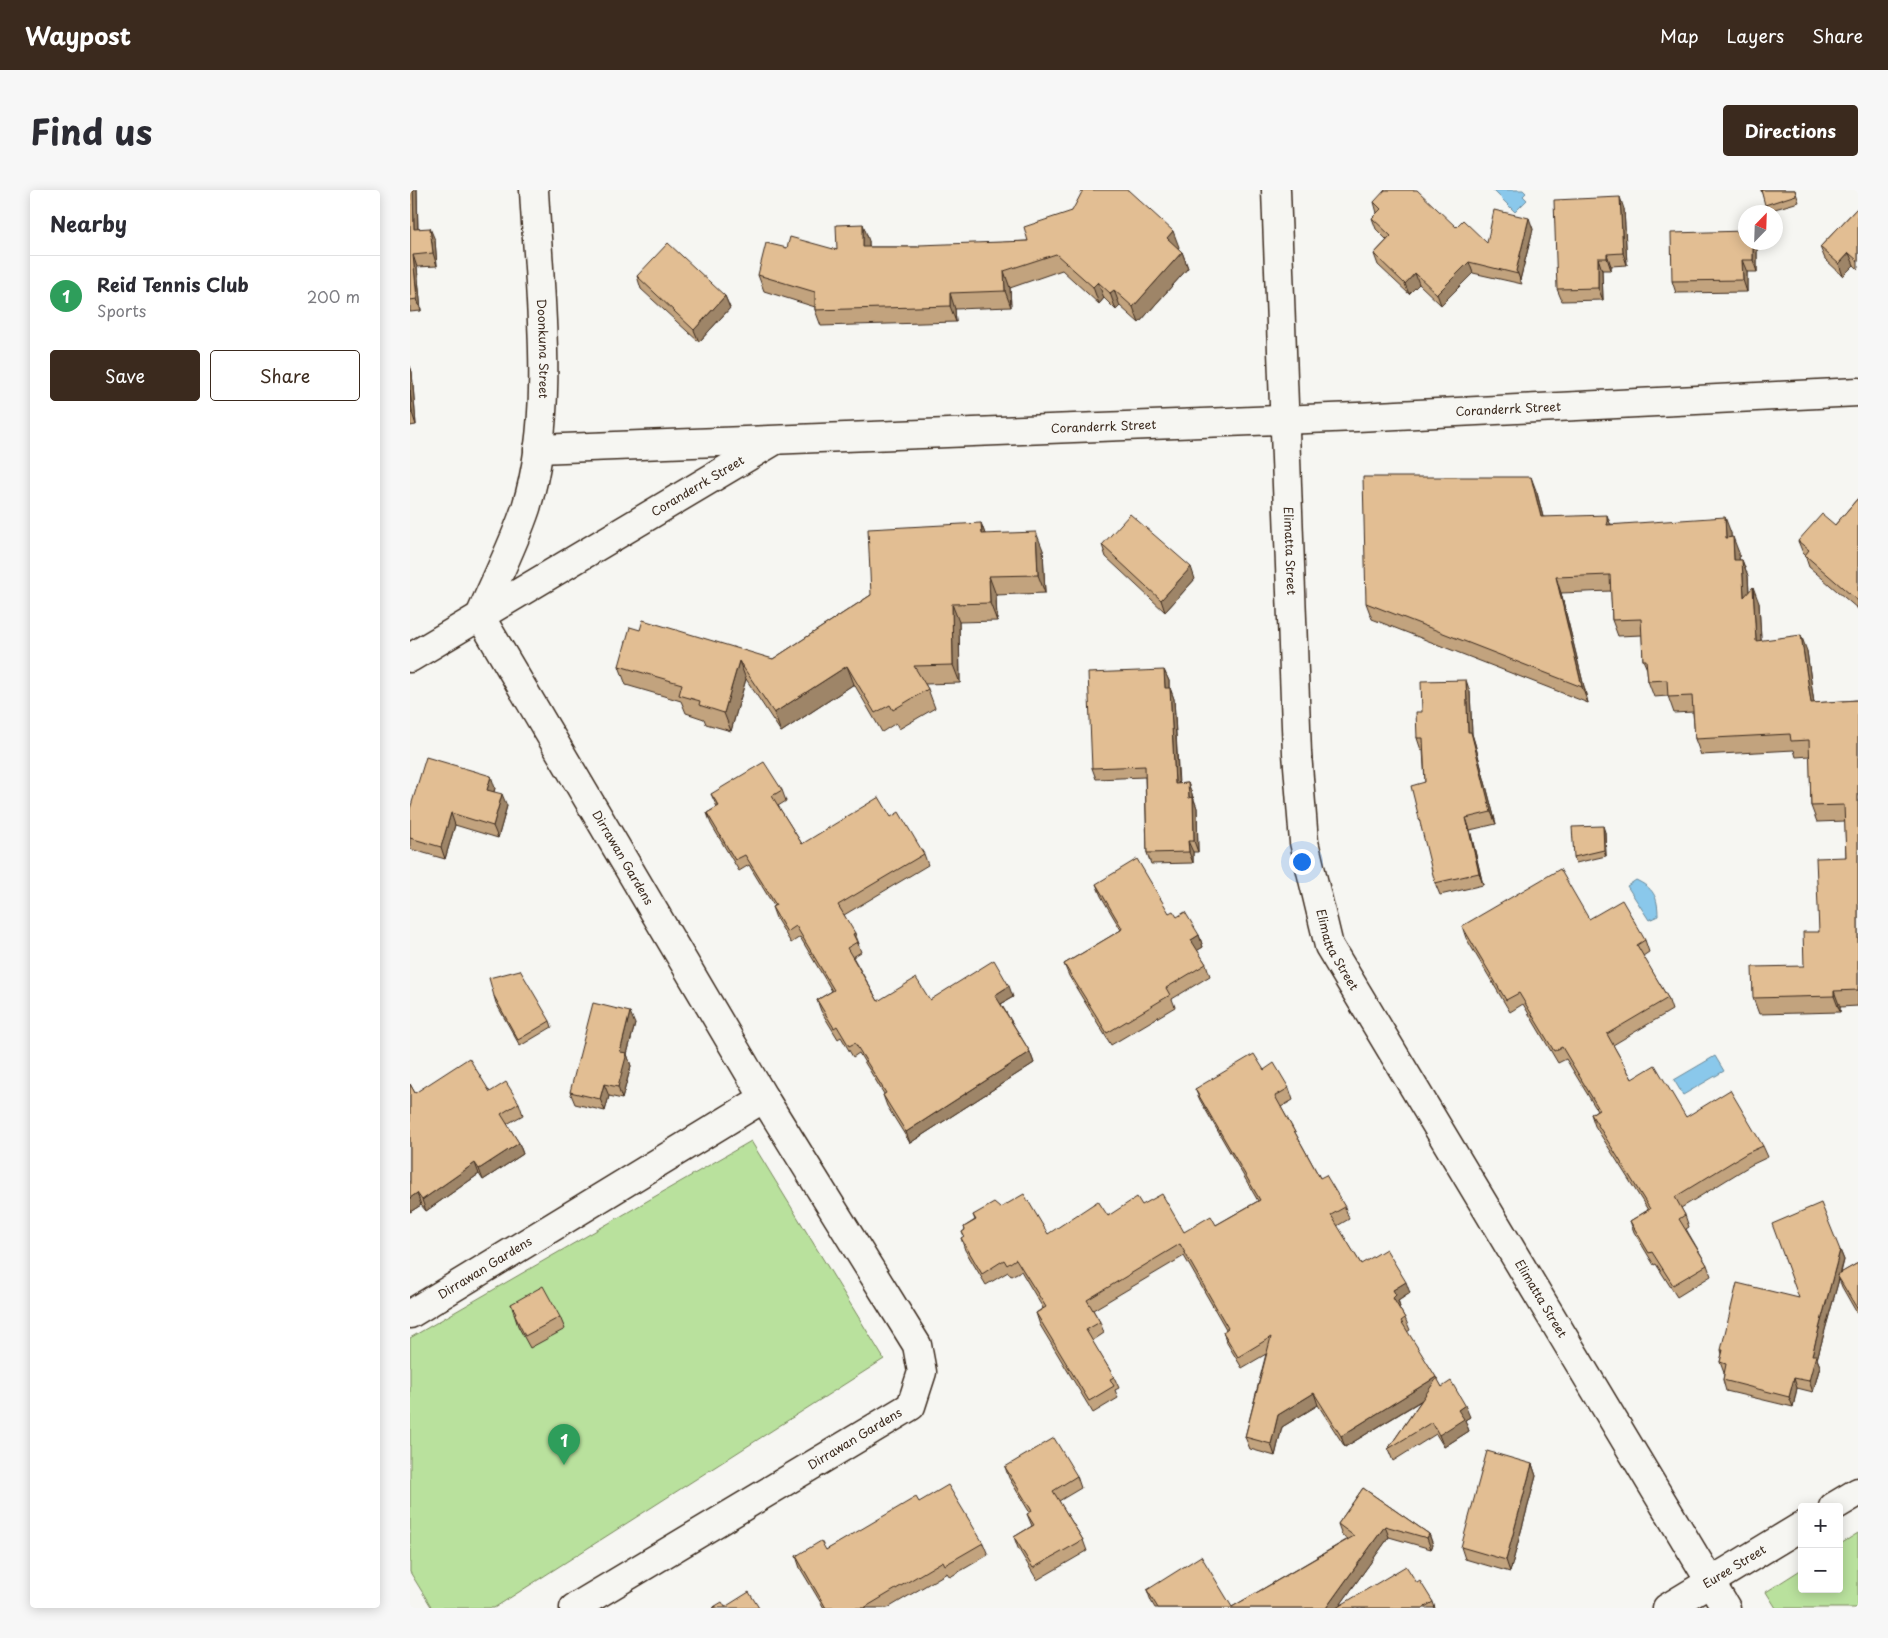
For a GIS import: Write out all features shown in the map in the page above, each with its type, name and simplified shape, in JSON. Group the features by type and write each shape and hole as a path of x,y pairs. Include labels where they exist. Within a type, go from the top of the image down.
{"street":[{"name":"Doonkuna Street","path":"480,616 526,507 538,449 544,383 534,190"},
{"name":"Elimatta Street","path":"1276,190 1297,753 1304,842 1329,946 1726,1608"},
{"name":"Coranderrk Street","path":"410,658 777,439 1284,420 1858,392"},
{"path":"538,449 777,439"},
{"name":"Dirrawan Gardens","path":"480,616 764,1098 917,1345 922,1372 911,1406 574,1608"},
{"name":"Dirrawan Gardens","path":"410,1314 764,1098"},
{"path":"1840,1503 1858,1492"},
{"name":"Euree Street","path":"1667,1608 1798,1528"}],"green space":[{"path":"751,1141 884,1359 494,1608 432,1608 410,1572 410,1338"},
{"path":"1858,1533 1858,1608 1776,1608 1766,1592 1798,1572 1798,1593 1843,1593 1843,1542"}],"water":[{"path":"1493,190 1523,190 1526,193 1523,196 1527,200 1515,212"},
{"path":"1636,880 1647,886 1656,898 1658,916 1649,920 1627,886"},
{"path":"1715,1056 1724,1071 1683,1095 1674,1080"}],"building":[{"path":"410,190 413,190 414,229 430,228 433,253 413,255 417,299 410,300"},
{"path":"1083,190 1128,190 1173,231 1167,238 1182,252 1133,307 1114,290 1110,293 1098,282 1093,287 1056,254 1004,271 1005,291 950,293 950,306 815,310 815,292 758,275 766,243 787,248 790,237 837,250 836,225 863,224 863,247 919,247 919,245 1028,241 1024,227 1072,211"},
{"path":"1385,190 1417,190 1456,227 1463,220 1487,243 1494,210 1529,218 1516,271 1518,274 1469,262 1437,294 1415,273 1405,284 1374,254 1391,236 1372,218 1381,209 1374,202"},
{"path":"1761,190 1795,190 1796,195 1765,205"},
{"path":"1620,197 1623,253 1607,254 1607,258 1598,258 1598,288 1557,289 1554,200"},
{"path":"1858,207 1858,261 1849,253 1839,264 1820,247"},
{"path":"1738,231 1738,250 1753,250 1753,260 1742,260 1743,280 1672,281 1671,233"},
{"path":"668,243 725,296 694,330 637,276"},
{"path":"410,390 412,413 410,413"},
{"path":"1363,477 1531,477 1541,517 1607,515 1607,525 1725,517 1726,538 1733,537 1734,560 1742,560 1744,597 1753,587 1756,641 1801,635 1811,703 1858,700 1858,990 1834,991 1834,996 1753,998 1752,967 1804,966 1803,932 1819,932 1816,858 1846,857 1844,805 1811,806 1809,740 1791,741 1790,734 1695,739 1692,696 1668,697 1667,680 1648,681 1646,660 1643,660 1641,619 1612,620 1610,575 1556,577 1582,687 1366,603"},
{"path":"1858,498 1858,601 1805,555 1809,550 1798,541 1822,514 1835,525"},
{"path":"1130,514 1191,567 1161,600 1102,545"},
{"path":"981,523 982,534 1036,532 1038,575 989,576 990,603 952,604 953,665 914,666 928,689 893,710 890,705 875,713 847,666 774,713 739,661 724,713 699,705 700,701 679,695 682,684 619,666 630,627 640,630 643,620 773,659 871,595 868,529"},
{"path":"1164,670 1165,688 1170,688 1175,784 1188,783 1189,798 1193,797 1194,841 1188,841 1189,852 1147,853 1145,766 1092,768 1088,673"},
{"path":"1466,680 1468,732 1471,732 1491,812 1466,818 1479,873 1435,883 1411,786 1425,782 1423,738 1417,738 1416,712 1422,712 1421,681"},
{"path":"426,757 491,776 487,790 502,794 493,826 451,813 441,847 410,838 410,809"},
{"path":"764,762 782,790 772,796 802,844 879,797 891,817 899,812 924,854 838,905 855,933 853,934 857,942 847,948 878,1001 916,978 930,1000 994,960 1009,986 995,995 1030,1052 906,1132 883,1095 886,1093 855,1043 849,1046 837,1026 834,1028 817,1000 834,990 796,926 787,932 772,907 776,905 745,855 735,860 707,813 719,806 711,794"},
{"path":"1603,826 1604,850 1574,857 1572,827"},
{"path":"1137,859 1169,913 1173,911 1177,917 1185,912 1199,935 1191,940 1206,964 1166,988 1170,995 1107,1033 1064,964 1121,930 1122,928 1096,884"},
{"path":"1560,869 1589,919 1622,900 1645,940 1637,945 1668,998 1607,1034 1632,1079 1655,1065 1686,1117 1730,1090 1763,1146 1747,1153 1675,1197 1685,1215 1679,1219 1707,1265 1673,1285 1652,1252 1649,1253 1630,1221 1650,1209 1591,1114 1599,1109 1562,1047 1554,1051 1519,993 1506,1000 1462,926"},
{"path":"520,970 550,1021 518,1040 494,996 489,978"},
{"path":"593,1003 630,1012 620,1052 627,1053 618,1087 604,1084 600,1099 570,1092"},
{"path":"1254,1054 1264,1070 1274,1063 1289,1088 1275,1096 1320,1178 1326,1175 1345,1207 1331,1215 1361,1264 1386,1249 1406,1282 1393,1290 1396,1295 1393,1298 1405,1318 1401,1321 1436,1377 1341,1436 1314,1393 1278,1415 1271,1444 1245,1437 1271,1337 1238,1357 1223,1332 1228,1328 1180,1244 1087,1300 1100,1322 1086,1330 1114,1377 1110,1379 1114,1386 1089,1401 1036,1313 1046,1307 1016,1259 1007,1265 1004,1260 982,1274 961,1238 964,1236 962,1232 965,1230 964,1227 976,1220 973,1215 994,1203 1000,1208 1024,1194 1048,1234 1098,1201 1108,1216 1137,1197 1142,1205 1162,1194 1184,1232 1211,1216 1216,1225 1260,1200 1195,1089"},
{"path":"469,1058 490,1092 506,1082 519,1103 501,1114 519,1143 479,1169 475,1163 422,1200 417,1193 410,1198 410,1084 415,1093"},
{"path":"1821,1203 1840,1250 1812,1355 1816,1355 1809,1381 1794,1378 1789,1397 1723,1380 1726,1364 1720,1362 1723,1350 1721,1350 1737,1283 1799,1298 1772,1224"},
{"path":"1858,1263 1858,1310 1837,1275"},
{"path":"543,1286 560,1317 525,1336 511,1304"},
{"path":"1437,1378 1442,1387 1451,1381 1465,1405 1458,1410 1464,1419 1439,1435 1432,1422 1388,1449"},
{"path":"1054,1438 1077,1476 1053,1491 1083,1540 1033,1568 1014,1537 1034,1525 1027,1514 1032,1511 1005,1467"},
{"path":"1487,1451 1532,1464 1506,1560 1461,1547"},
{"path":"948,1485 983,1543 945,1565 943,1561 864,1608 826,1608 796,1556 821,1541 826,1550 916,1497 919,1502"},
{"path":"1363,1488 1429,1534 1427,1538 1385,1526 1326,1608 1158,1608 1147,1590 1201,1556 1232,1607 1354,1536 1338,1524"},
{"path":"1406,1566 1417,1583 1420,1581 1433,1602 1423,1608 1336,1608"},
{"path":"749,1592 759,1608 712,1608 722,1602 725,1607"}],"place":[{"name":"Reid Tennis Club","path":"564,1465"}]}
